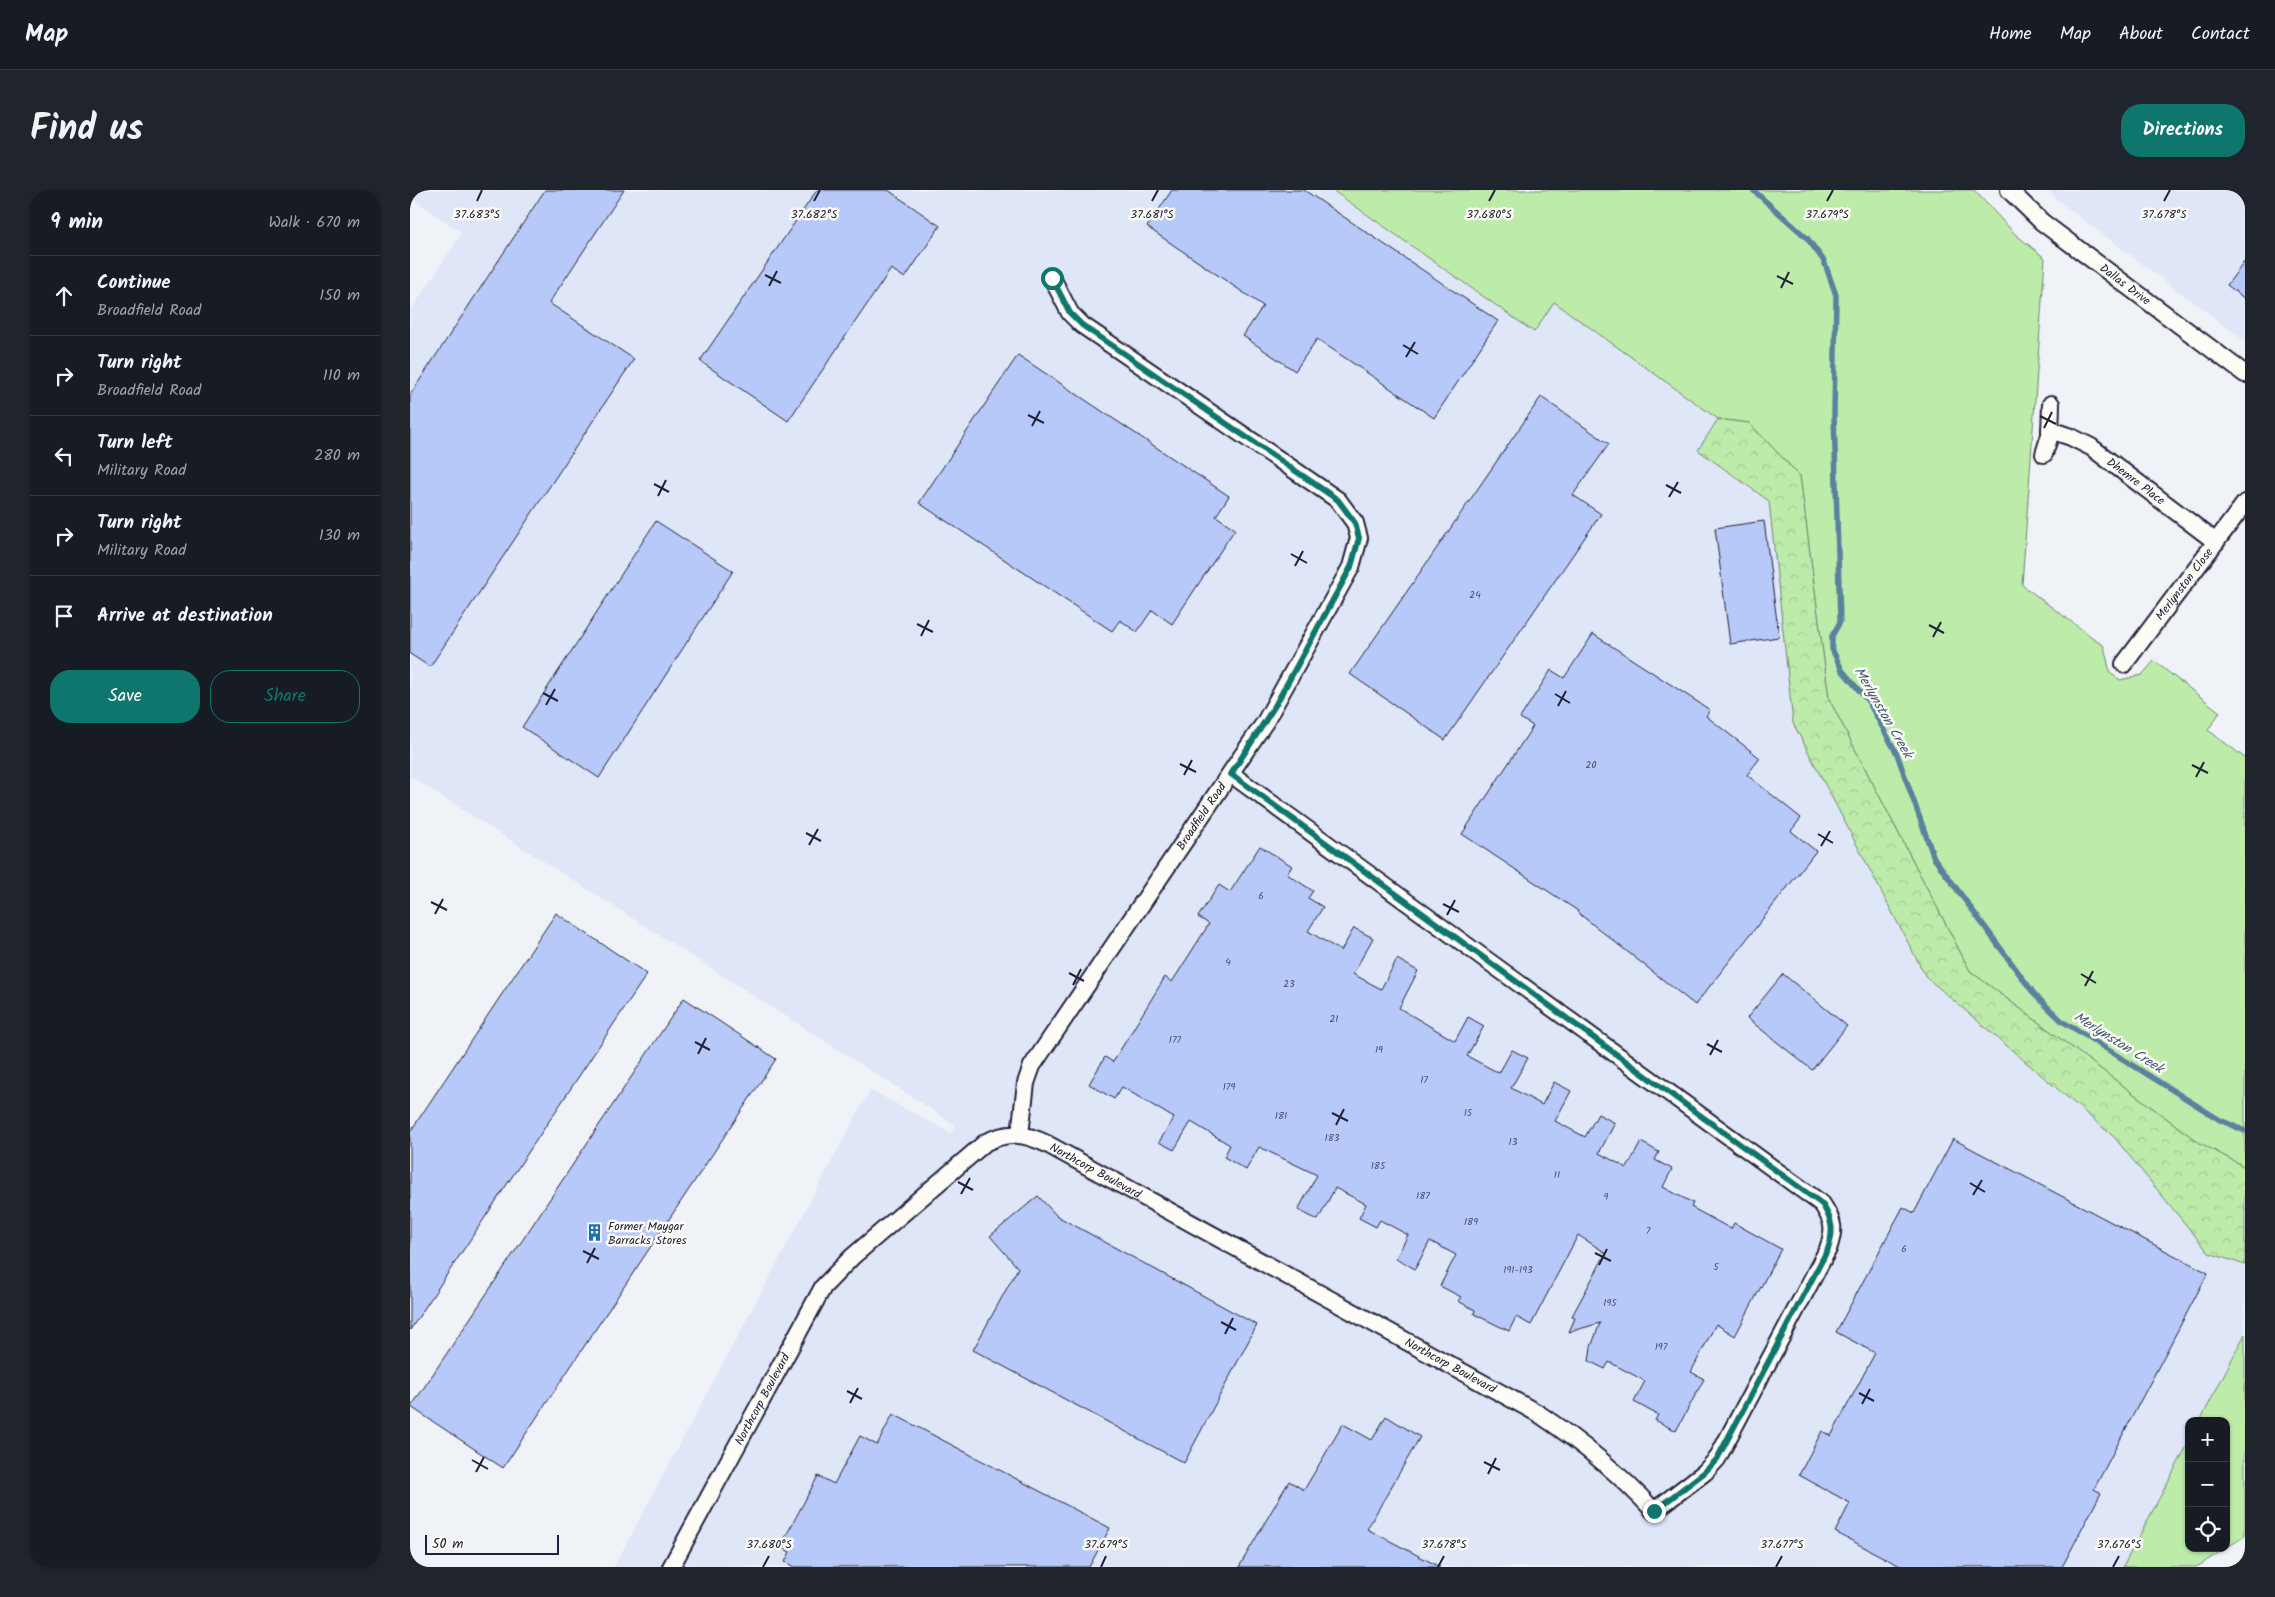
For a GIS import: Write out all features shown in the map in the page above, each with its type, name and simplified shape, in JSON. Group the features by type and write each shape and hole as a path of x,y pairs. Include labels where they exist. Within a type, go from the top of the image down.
{"street":[{"name":"Dallas Drive","path":"2009,190 2042,222 2245,374"},
{"name":"Broadfield Road","path":"1020,1134 1026,1083 1032,1066 1231,774 1268,716 1351,567 1359,538 1355,523 1338,500 1082,325 1070,313 1052,278"},
{"path":"2044,454 2050,430 2051,404"},
{"name":"Dhemre Place","path":"2050,430 2072,437 2091,447 2216,542"},
{"name":"Merlynston Close","path":"2124,664 2245,503"},
{"name":"Northcorp Boulevard","path":"671,1567 823,1287 852,1257 986,1142 1000,1135 1020,1134 1032,1136 1048,1144 1539,1414 1582,1444 1620,1477 1654,1511 1705,1472 1717,1459 1828,1249 1833,1234 1830,1216 1822,1204 1231,774"}],"shaded area":[{"path":"410,190 1330,190 1534,332 1554,302 1718,419 1698,450 1769,501 1793,723 1926,977 2114,1137 2209,1253 2245,1265 2245,1334 2202,1417 2185,1417 2185,1449 2123,1567 614,1567 870,1090 951,1133 956,1125 410,776 410,312 462,233 410,197"},
{"path":"2048,190 2245,190 2245,341 2057,200"}],"green space":[{"path":"1332,190 1974,190 2015,234 2045,258 2022,585 2104,646 2110,673 2120,680 2142,675 2154,661 2220,712 2208,730 2245,758 2245,1167 2198,1142 1970,971 1829,699 1800,476 1749,423 1718,419 1554,302 1534,332"},
{"path":"1718,419 1749,423 1800,476 1829,699 1970,971 2198,1142 2245,1167 2245,1265 2209,1253 2114,1137 1926,977 1793,723 1769,501 1698,450"},
{"path":"2245,1334 2245,1536 2230,1545 2230,1417 2202,1417"},
{"path":"2185,1450 2185,1552 2220,1552 2197,1567 2123,1567"}],"building":[{"path":"545,190 624,190 549,303 634,359 430,667 410,654 410,395"},
{"path":"817,190 888,190 940,226 905,278 891,269 788,421 700,361"},
{"path":"1172,190 1304,190 1498,321 1434,418 1317,339 1295,371 1243,336 1263,306 1147,227"},
{"path":"2245,261 2245,299 2227,285"},
{"path":"1018,355 1229,496 1216,516 1235,529 1172,624 1152,610 1137,632 1120,620 1112,631 919,503"},
{"path":"1541,397 1609,444 1573,495 1601,514 1445,740 1350,674"},
{"path":"656,521 733,571 599,778 522,727"},
{"path":"1764,521 1779,637 1730,644 1715,528"},
{"path":"1593,634 1710,710 1706,716 1760,758 1747,775 1801,818 1791,831 1816,851 1695,1005 1578,911 1462,834 1533,726 1520,718 1551,670 1564,678"},
{"path":"1260,846 1292,866 1287,874 1313,891 1308,898 1323,907 1308,931 1341,951 1354,928 1373,938 1353,974 1381,989 1397,959 1418,971 1399,1008 1455,1041 1468,1017 1484,1026 1467,1056 1499,1073 1512,1050 1528,1058 1511,1088 1542,1105 1554,1082 1571,1091 1555,1121 1585,1137 1598,1114 1615,1123 1599,1153 1627,1168 1641,1142 1659,1152 1655,1160 1672,1169 1663,1187 1693,1203 1691,1207 1731,1229 1734,1223 1781,1249 1735,1336 1716,1324 1691,1372 1704,1379 1676,1431 1655,1420 1658,1415 1634,1402 1645,1381 1609,1362 1605,1369 1589,1361 1591,1347 1600,1323 1569,1332 1575,1318 1572,1316 1606,1253 1578,1235 1531,1325 1516,1317 1509,1331 1474,1314 1475,1310 1458,1301 1461,1297 1440,1286 1456,1255 1430,1241 1415,1269 1396,1258 1408,1235 1380,1220 1376,1227 1359,1218 1366,1204 1335,1188 1318,1220 1298,1210 1317,1175 1259,1147 1246,1170 1224,1157 1230,1145 1191,1122 1174,1150 1159,1142 1174,1118 1122,1087 1114,1099 1089,1084 1105,1057 1113,1062 1165,977 1172,982 1209,924 1198,917 1219,885 1230,892"},
{"path":"556,913 647,974 410,1330 410,1132"},
{"path":"1783,974 1847,1026 1812,1070 1747,1018"},
{"name":"Former Maygar Barracks Stores","path":"684,998 776,1059 503,1468 411,1407"},
{"path":"1953,1139 2208,1273 2094,1489 2101,1493 2062,1567 1902,1567 1835,1532 1850,1503 1799,1475 1822,1431 1831,1436 1875,1353 1836,1332 1903,1207 1914,1213"},
{"path":"1038,1196 1057,1216 1257,1325 1184,1463 973,1350 1018,1268 990,1236"},
{"path":"893,1414 1110,1528 1089,1567 794,1567 785,1562 790,1552 780,1547 818,1476 834,1484 860,1436 877,1445"},
{"path":"1386,1416 1420,1437 1367,1529 1440,1567 1239,1567 1289,1481 1304,1490 1343,1424 1372,1440"}],"waterway":[{"name":"Merlynston Creek","path":"1753,190 1807,238 1824,261 1836,295 1834,414 1840,622 1832,636 1832,649 1842,670 1868,701 1897,754 1934,858 2035,995 2062,1021 2220,1120 2245,1131"}],"place":[{"name":"Former Maygar Barracks Stores","path":"594,1233"}],"route":[{"path":"1052,278 1070,313 1082,325 1338,500 1348,511 1355,523 1359,538 1357,551 1351,567 1276,704 1231,774 1822,1204 1830,1216 1833,1234 1828,1249 1717,1459 1705,1472 1654,1511"}]}
